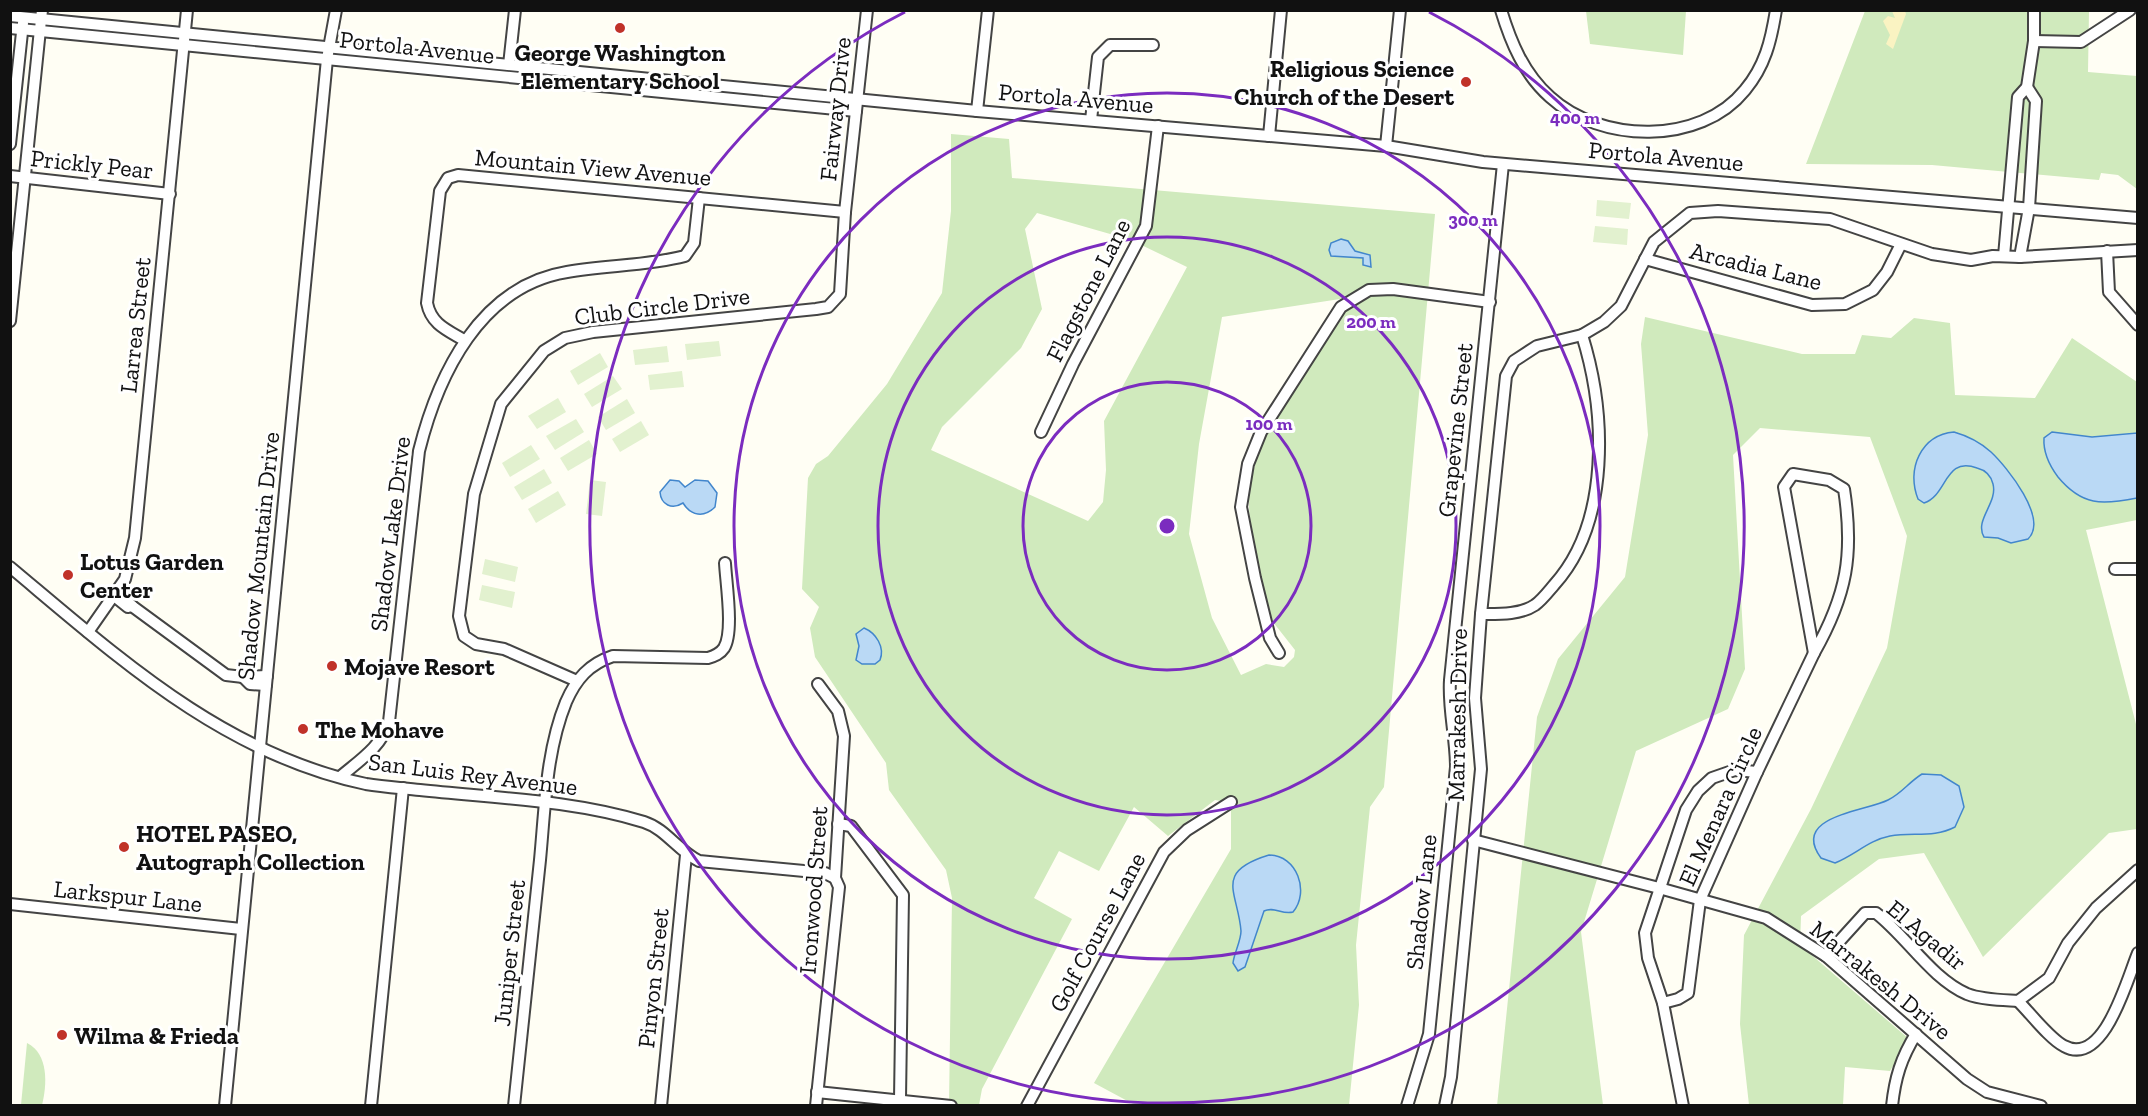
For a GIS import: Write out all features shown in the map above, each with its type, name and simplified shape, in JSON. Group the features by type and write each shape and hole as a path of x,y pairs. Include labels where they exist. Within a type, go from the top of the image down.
{"street":[{"name":"Larrea Street","path":"88,632 125,579 135,538 187,10"},
{"name":"Shadow Mountain Drive","path":"225,1106 328,54 336,10"},
{"path":"509,65 514,10"},
{"name":"Fairway Drive","path":"845,212 867,10"},
{"path":"977,111 988,10"},
{"path":"1269,136 1281,10"},
{"path":"1386,146 1400,10"},
{"path":"1501,10 1511,42 1522,63 1550,97 1567,110 1594,123 1639,130 1687,127 1732,104 1750,83 1769,50 1776,10"},
{"path":"2004,256 2018,97 2027,87 2034,41 2034,10"},
{"path":"2034,41 2080,42 2130,10"},
{"name":"Portola Avenue","path":"10,16 21,23 40,19 185,32 328,54 856,111"},
{"name":"Portola Avenue","path":"40,19 184,45 509,65 977,111 1386,146 1503,164 2138,218"},
{"path":"10,321 40,19"},
{"path":"10,23 21,23 10,144"},
{"path":"1091,120 1098,57 1110,45 1153,45"},
{"path":"2020,258 2029,208 2036,101 2027,87"},
{"name":"Flagstone Lane","path":"1041,432 1073,364 1146,226 1158,126"},
{"name":"Grapevine Street","path":"1449,700 1503,164"},
{"name":"Mountain View Avenue","path":"464,340 435,323 429,314 428,303 440,191 448,178 458,175 845,212"},
{"name":"Prickly Pear","path":"10,176 170,194"},
{"name":"Shadow Lake Drive","path":"340,777 376,746 387,729 419,451 439,388 464,340 486,314 537,280 565,272 685,256 694,243 699,198"},
{"name":"Marrakesh Drive","path":"2041,1106 1988,1092 1967,1079 1827,956 1766,918 1473,840 1481,770 1475,698 1481,614 1506,376 1514,360 1537,346 1582,335 1604,321 1621,306 1654,242 1690,213 1718,211 1830,219 1932,254 1971,260 2004,256 2020,258 2138,250"},
{"name":"Club Circle Drive","path":"577,681 504,649 476,644 464,636 459,616 474,494 501,404 535,360 565,338 593,332 828,307 840,294 845,212"},
{"name":"Arcadia Lane","path":"1645,259 1812,305 1845,304 1873,290 1887,272 1901,244"},
{"path":"2106,251 2109,292 2138,325"},
{"path":"1279,653 1270,638 1245,537 1241,507 1248,464 1261,432 1341,307 1369,290 1393,289 1490,302"},
{"path":"1481,614 1512,612 1534,606 1565,573 1581,546 1596,493 1599,470 1590,361 1582,335"},
{"name":"El Menara Circle","path":"1663,1002 1678,999 1688,993 1700,900 1756,771 1832,620 1846,574 1850,525 1844,489 1829,480 1793,474 1784,487 1814,653"},
{"path":"577,681 587,670 613,656 708,658 718,654 725,647 728,632 725,563"},
{"name":"San Luis Rey Avenue","path":"10,567 166,695 260,749 367,784 605,812 647,823 666,835 686,855 699,861 825,873 835,878"},
{"path":"2115,569 2138,568"},
{"path":"114,593 128,607 132,606 226,675 243,677 250,684 267,681"},
{"name":"Juniper Street","path":"514,1106 546,804 559,721 577,681"},
{"name":"Ironwood Street","path":"816,1106 838,886 835,878 844,736 838,711 818,684"},
{"name":"Shadow Lane","path":"1407,1106 1424,1057 1431,1023 1456,767 1456,741 1449,700"},
{"path":"1683,1106 1663,1002 1648,958 1645,933 1686,810 1698,791 1712,777 1735,771 1756,771"},
{"path":"370,1106 403,788"},
{"name":"Golf Course Lane","path":"1027,1106 1164,852 1187,830 1231,802"},
{"path":"838,824 851,826 903,895 900,1099"},
{"path":"1444,1106 1451,1077 1473,840"},
{"name":"Pinyon Street","path":"661,1106 686,855"},
{"path":"2138,870 2096,908 2068,943 2049,978 2018,1001 2063,1046 2079,1051 2094,1045 2106,1029 2138,952"},
{"name":"Larkspur Lane","path":"10,904 241,929"},
{"name":"El Agadir","path":"1827,956 1865,913 1876,913 1940,975 1967,994 2018,1001"},
{"path":"1892,1106 1896,1074 1902,1056 1916,1034"},
{"path":"817,1092 951,1106"}],"green space":[{"path":"1586,11 1686,11 1683,55 1590,44"},
{"path":"1865,11 2089,11 2088,72 2137,76 2137,189 2118,175 2101,173 2099,180 1932,165 1806,164"},
{"path":"951,134 1009,139 1012,178 1435,214 1384,787 1370,807 1356,945 1359,1005 1349,1105 1135,1105 1094,1083 1231,849 1231,803 1215,800 1168,836 1134,807 1099,871 1059,851 1034,898 1072,919 982,1089 979,1105 949,1105 952,898 946,870 889,790 886,763 815,657 810,628 819,607 802,589 808,478 816,464 828,456 887,384 942,293 951,211","holes":["1037,213 1131,240 1187,267 1104,421 1106,470 1103,502 1088,521 931,450 942,427 1021,348 1042,309 1025,229","1340,299 1343,308 1297,378 1269,429 1258,455 1251,481 1249,507 1252,533 1269,610 1273,622 1295,650 1294,657 1284,667 1266,664 1241,675 1212,618 1189,534 1199,444 1222,317"]},
{"path":"1597,200 1631,203 1629,219 1596,216"},
{"path":"1595,226 1628,229 1627,245 1593,242"},
{"path":"1645,317 1802,354 1855,354 1862,335 1891,338 1914,318 1950,323 1955,395 2035,398 2072,338 2137,382 2137,520 2086,530 2137,728 2137,829 2109,833 1983,957 1924,853 1879,859 1801,916 1800,945 1909,1039 1890,1071 1845,1067 1843,1105 1749,1105 1740,1024 1744,935 1811,809 1887,648 1907,536 1870,437 1760,428 1733,455 1745,669 1728,709 1636,751 1581,932 1603,1105 1497,1106 1537,717 1558,659 1625,577 1648,435 1641,344"},
{"path":"719,341 721,356 687,360 685,344"},
{"path":"667,346 669,362 635,365 633,350"},
{"path":"600,353 608,367 578,385 570,371"},
{"path":"682,371 684,387 650,390 648,375"},
{"path":"613,376 622,389 592,407 584,394"},
{"path":"558,398 566,412 537,429 528,416"},
{"path":"627,399 635,413 606,430 598,417"},
{"path":"576,419 584,432 555,450 546,436"},
{"path":"641,421 649,435 620,452 612,439"},
{"path":"589,440 597,454 568,471 560,458"},
{"path":"531,445 540,459 510,477 502,463"},
{"path":"544,469 552,483 522,500 514,487"},
{"path":"590,480 606,482 602,516 586,514"},
{"path":"558,491 566,505 536,523 528,509"},
{"path":"485,559 518,567 515,582 482,574"},
{"path":"482,585 515,592 512,608 479,600"},
{"path":"27,1043 34,1048 43,1062 45,1088 42,1105 21,1105"}],"sand":[{"path":"1892,11 1905,11 1906,14 1893,49 1886,44 1890,35 1883,21 1888,16 1895,18"}],"water":[{"path":"1341,239 1348,241 1355,251 1370,255 1371,267 1363,265 1363,258 1331,256 1329,250 1331,243"},
{"path":"1954,432 1987,448 2015,481 2030,507 2033,519 2033,530 2028,539 2011,543 1998,538 1984,537 1982,524 1994,491 1991,478 1980,469 1958,467 1932,499 1924,503 1918,499 1914,476 1919,455 1933,440"},
{"path":"2052,432 2092,437 2137,433 2137,498 2103,502 2093,501 2076,494 2058,477 2047,459 2044,438"},
{"path":"670,480 679,481 685,487 695,480 708,481 717,493 715,507 711,511 698,514 690,511 683,503 675,506 668,505 662,500 660,492"},
{"path":"864,628 876,637 880,645 880,660 875,664 862,664 856,660 859,646 856,634"},
{"path":"1922,774 1941,775 1959,786 1964,807 1955,827 1939,832 1882,838 1835,863 1821,858 1814,844 1815,833 1822,824 1888,800"},
{"path":"1269,855 1287,861 1298,876 1300,895 1298,904 1293,912 1271,909 1264,911 1245,967 1238,971 1233,963 1241,931 1233,885 1235,876 1252,862"}],"place":[{"name":"George Washington Elementary School","path":"620,28"},
{"name":"Religious Science Church of the Desert","path":"1466,82"},
{"name":"Lotus Garden Center","path":"68,575"},
{"name":"Mojave Resort","path":"332,666"},
{"name":"The Mohave","path":"303,729"},
{"name":"HOTEL PASEO, Autograph Collection","path":"124,847"},
{"name":"Wilma & Frieda","path":"62,1035"}]}
